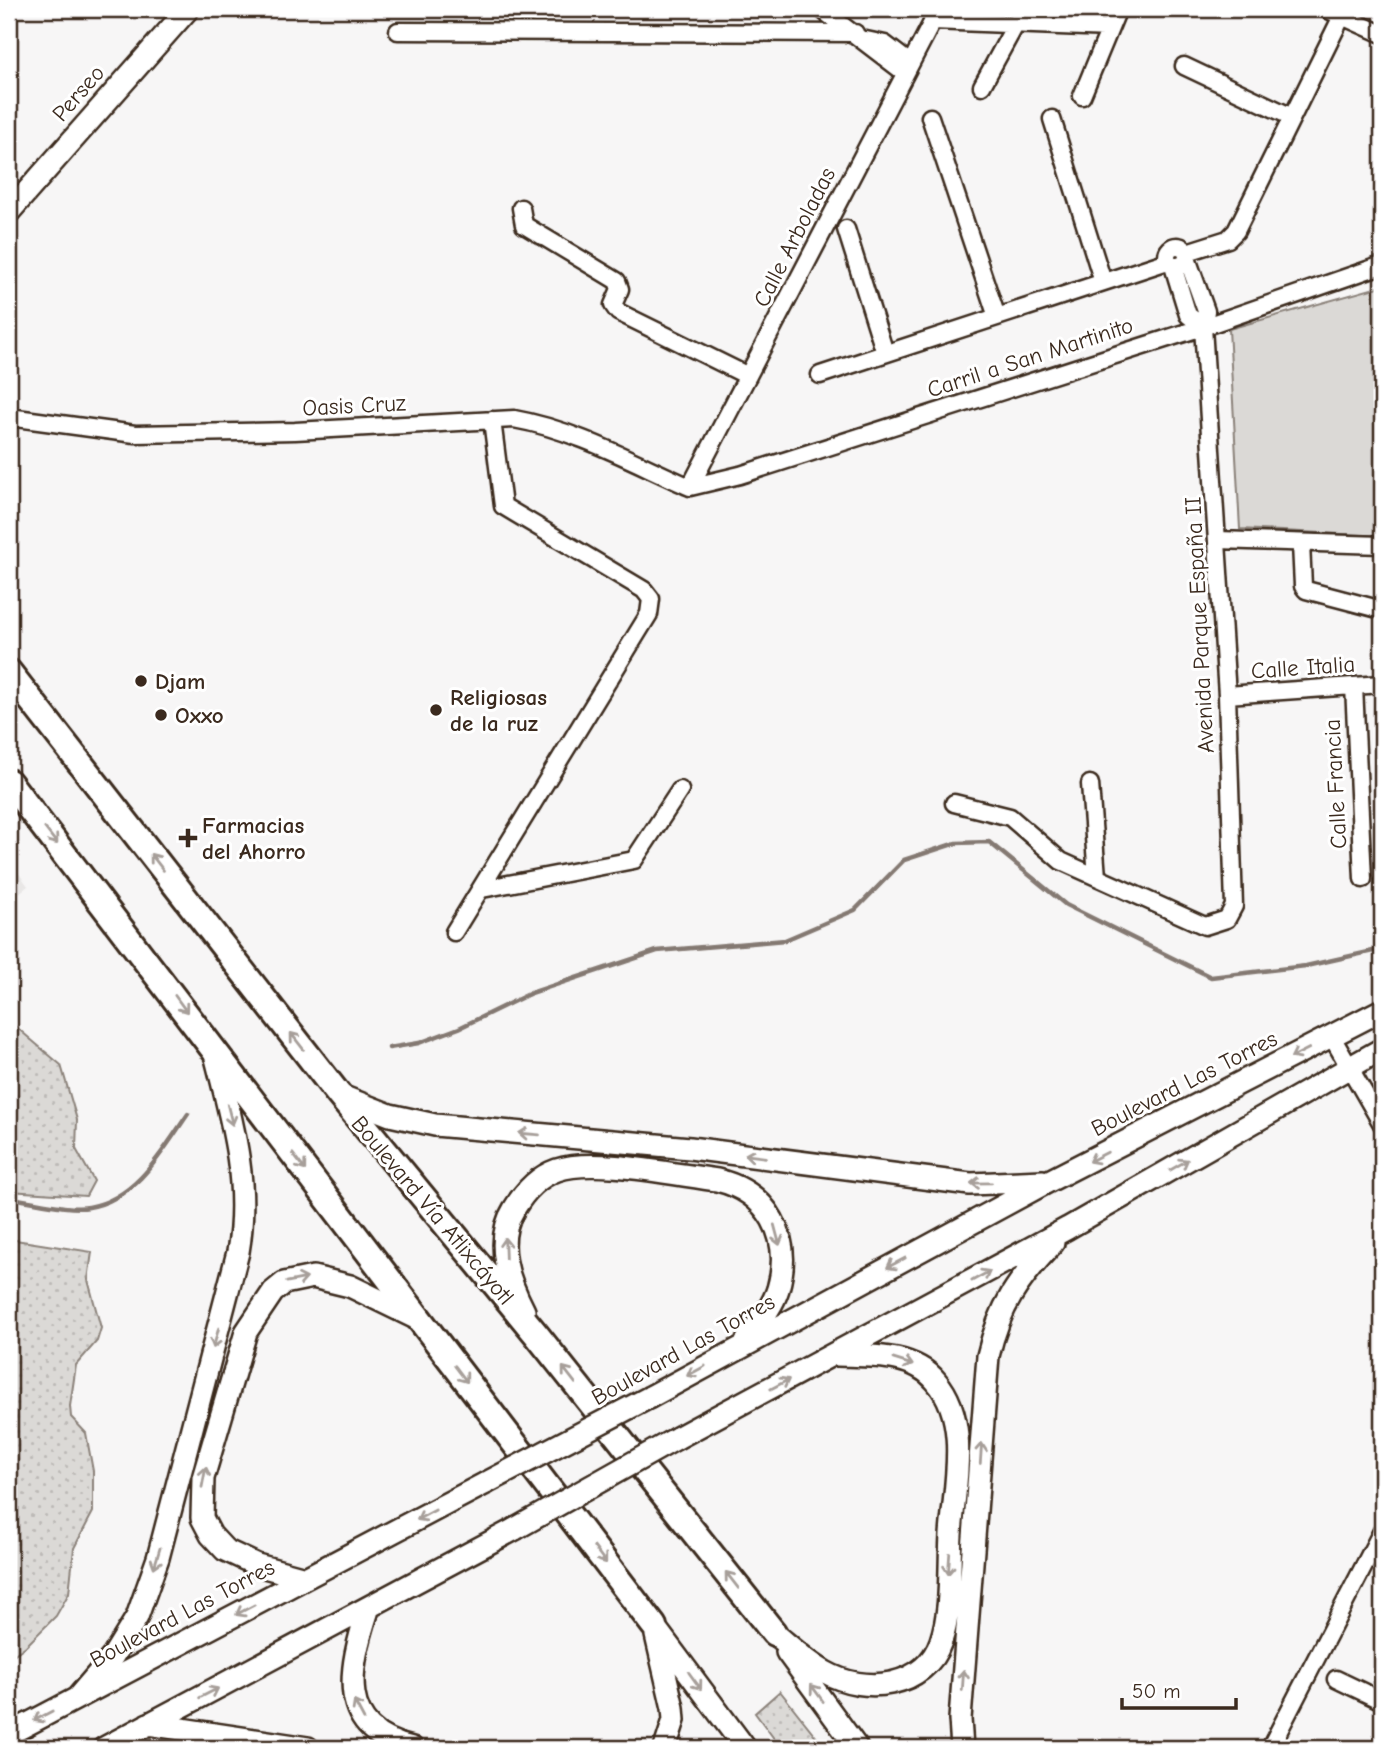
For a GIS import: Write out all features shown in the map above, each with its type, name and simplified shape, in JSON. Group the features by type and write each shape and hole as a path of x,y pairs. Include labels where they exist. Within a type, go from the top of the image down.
{"main road":[{"name":"Perseo","path":"9,212 187,9"},
{"name":"Boulevard Vía Atlixcáyotl","path":"9,672 339,1095 536,1334 774,1633 857,1748"},
{"path":"9,782 745,1748"},
{"name":"Boulevard Las Torres","path":"9,1734 650,1397 1049,1181 1382,1010"},
{"path":"77,1698 113,1656 137,1617 158,1558 238,1252 244,1218 240,1160 214,1049"},
{"path":"104,1748 368,1610 677,1438 1068,1228 1382,1049"},
{"path":"339,1095 390,1115 435,1125 690,1148 970,1184 1049,1181"},
{"path":"536,1334 508,1274 505,1232 510,1215 530,1186 544,1176 565,1168 594,1166 717,1180 735,1184 762,1202 778,1235 781,1274 772,1304 744,1345"},
{"path":"962,1748 960,1719 988,1356 1004,1304 1022,1276 1068,1228"},
{"path":"305,1578 257,1565 225,1550 211,1535 202,1518 203,1478 246,1332 259,1308 273,1292 284,1283 313,1277 350,1286 420,1320"},
{"path":"774,1633 825,1672 856,1682 889,1684 906,1680 921,1670 933,1657 945,1627 956,1445 953,1411 936,1381 922,1369 888,1357 835,1355"},
{"path":"368,1610 353,1667 353,1700 360,1715 376,1733 395,1744 412,1748"},
{"path":"654,1626 673,1708 674,1720 665,1748"},
{"path":"148,1724 308,1748"}],"street":[{"path":"821,9 908,68"},
{"path":"982,86 1024,9"},
{"path":"1082,96 1118,9"},
{"path":"1326,9 1382,34"},
{"path":"935,15 1015,25 1110,28"},
{"name":"Calle Arboladas","path":"690,486 935,15"},
{"path":"820,375 1179,259 1228,239 1237,231 1342,16"},
{"path":"398,31 860,37"},
{"path":"1184,66 1292,117"},
{"path":"930,117 997,317"},
{"path":"1052,119 1103,282"},
{"path":"521,208 524,225 617,281 620,289 612,305 618,312 748,376"},
{"path":"846,229 885,353"},
{"name":"Avenida Parque España II","path":"1097,877 1205,926 1227,919 1234,906 1227,695 1203,327 1206,311 1179,259"},
{"name":"Carril a San Martinito","path":"690,486 740,475 1203,327 1382,265"},
{"name":"Oasis Cruz","path":"9,418 135,434 295,431 514,419 541,424 690,486"},
{"path":"454,932 649,614 651,599 643,590 503,506 492,420"},
{"path":"1218,540 1382,545"},
{"path":"1301,544 1303,586 1306,590 1382,610"},
{"name":"Calle Italia","path":"1227,695 1382,684"},
{"name":"Calle Francia","path":"1354,686 1363,879"},
{"path":"954,803 1010,817 1061,861 1097,877 1090,784"},
{"path":"481,889 634,860 680,790"},
{"path":"1332,1037 1382,1124"},
{"path":"1270,1748 1382,1531"},
{"path":"1336,1679 1382,1701"}],"shaded area":[{"path":"1382,286 1382,536 1240,529 1229,329"},
{"path":"9,860 28,886 9,901"},
{"path":"9,1021 61,1065 77,1120 76,1149 94,1181 86,1196 9,1191"},
{"path":"9,1239 92,1252 88,1280 101,1328 97,1341 76,1365 70,1406 71,1417 86,1433 93,1471 93,1512 74,1548 69,1593 56,1616 26,1646 9,1658"},
{"path":"780,1691 825,1748 781,1748 755,1713"}],"waterway":[{"path":"389,1048 419,1043 459,1028 531,993 657,951 785,940 855,910 904,860 956,843 989,842 1066,905 1211,977 1306,966 1382,949"},
{"path":"9,1198 71,1208 106,1202 135,1184 188,1114"}],"place":[{"name":"Djam","path":"141,681"},
{"name":"Religiosas de la ruz","path":"436,710"},
{"name":"Oxxo","path":"161,715"},
{"name":"Farmacias del Ahorro","path":"188,838"}]}
